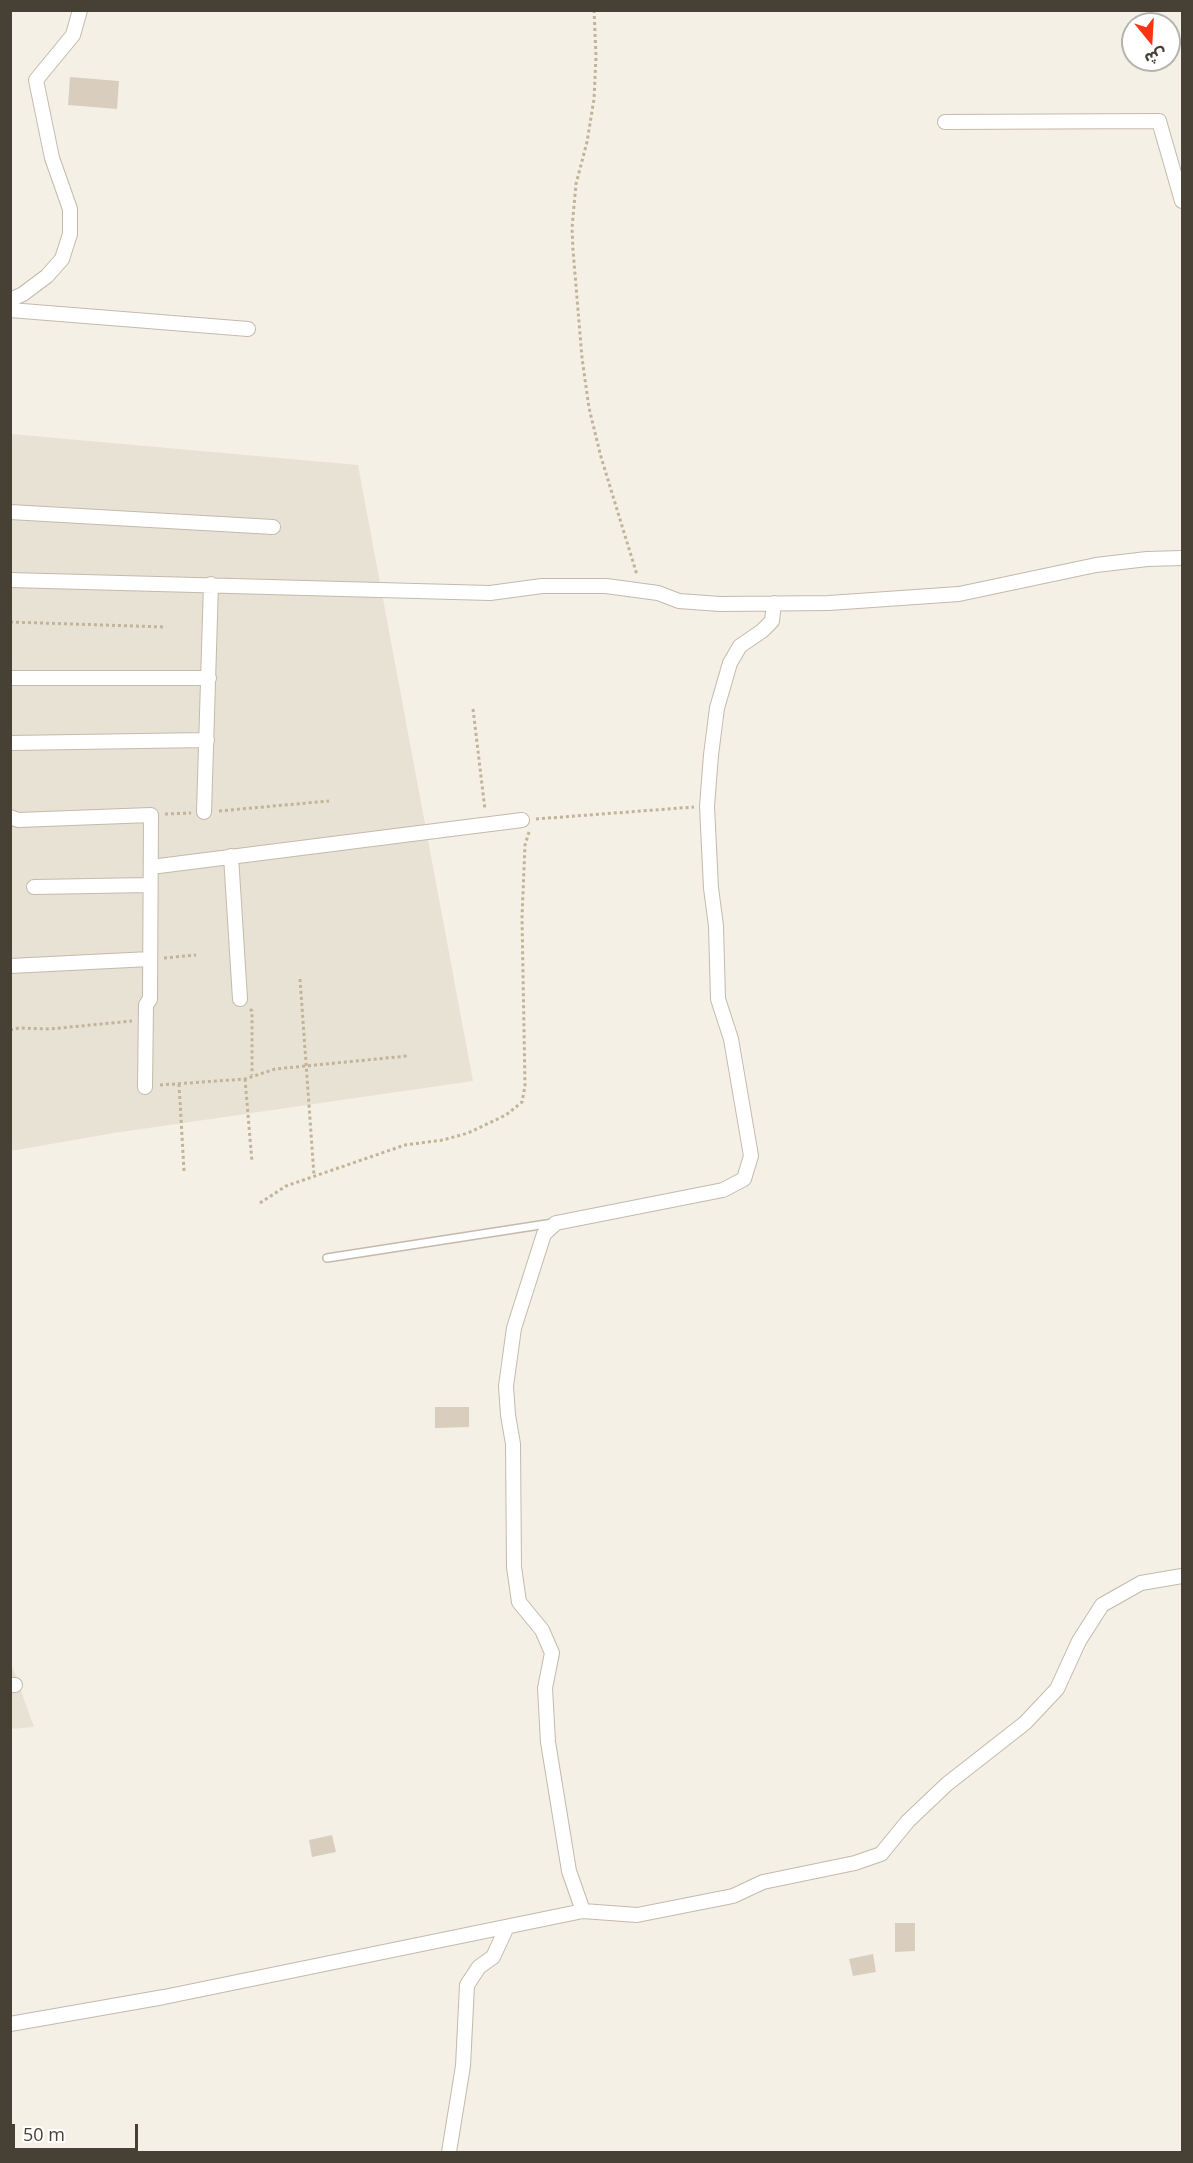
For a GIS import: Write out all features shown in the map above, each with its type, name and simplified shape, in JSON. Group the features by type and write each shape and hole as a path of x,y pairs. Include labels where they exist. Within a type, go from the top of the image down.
{"street":[{"path":"10,300 23,294 47,276 62,259 70,234 70,209 52,158 36,80 73,35 80,10"},
{"path":"945,122 1159,121 1182,201"},
{"path":"10,310 248,329"},
{"path":"10,512 273,527"},
{"path":"10,580 490,592 542,586 606,586 658,593 679,601 720,604 829,603 959,594 1096,565 1147,559 1182,558"},
{"path":"204,812 211,584"},
{"path":"583,1911 569,1871 548,1742 545,1688 552,1653 542,1630 519,1602 514,1567 513,1444 506,1386 514,1328 544,1234 555,1223 723,1190 744,1179 751,1156 731,1039 718,999 716,926 711,888 707,806 717,708 730,663 740,646 772,621 774,603"},
{"path":"10,678 209,678"},
{"path":"10,743 207,740"},
{"path":"10,817 18,820 151,815 150,999 146,1005 145,1087"},
{"path":"151,867 487,824 529,824"},
{"path":"231,856 240,999"},
{"path":"34,886 150,885"},
{"path":"10,966 150,959"},
{"path":"10,2024 506,1929 583,1911 637,1915 733,1896 763,1882 855,1863 881,1854 908,1821 947,1784 1025,1723 1057,1689 1079,1641 1102,1605 1141,1583 1182,1576"},
{"path":"449,2152 463,2066 467,1985 479,1967 493,1957 506,1929"}],"lane":[{"path":"327,1258 555,1223"}],"path":[{"path":"594,10 596,56 594,99 587,142 576,184 572,228 582,358 596,441 642,591"},
{"path":"10,622 165,627"},
{"path":"473,710 487,824"},
{"path":"151,815 329,801"},
{"path":"260,1203 286,1185 314,1175 405,1145 443,1140 468,1133 506,1115 522,1102 525,1086 522,917 525,845 529,824 539,818 707,806"},
{"path":"529,824 539,818"},
{"path":"150,959 196,955"},
{"path":"300,979 314,1175"},
{"path":"240,999 252,1011 252,1076"},
{"path":"10,1030 50,1029 146,1020"},
{"path":"145,1087 245,1078 275,1069 408,1056"},
{"path":"245,1078 252,1162"},
{"path":"179,1084 184,1171"}],"shaded area":[{"path":"11,434 358,465 473,1081 114,1133 11,1151"},
{"path":"11,1663 34,1727 11,1729"}],"building":[{"path":"70,77 119,81 117,109 68,105"},
{"path":"435,1407 469,1407 469,1427 435,1428"},
{"path":"332,1835 336,1852 312,1857 309,1840"},
{"path":"895,1923 915,1923 915,1951 895,1952"},
{"path":"873,1954 876,1972 853,1976 849,1959"}]}
